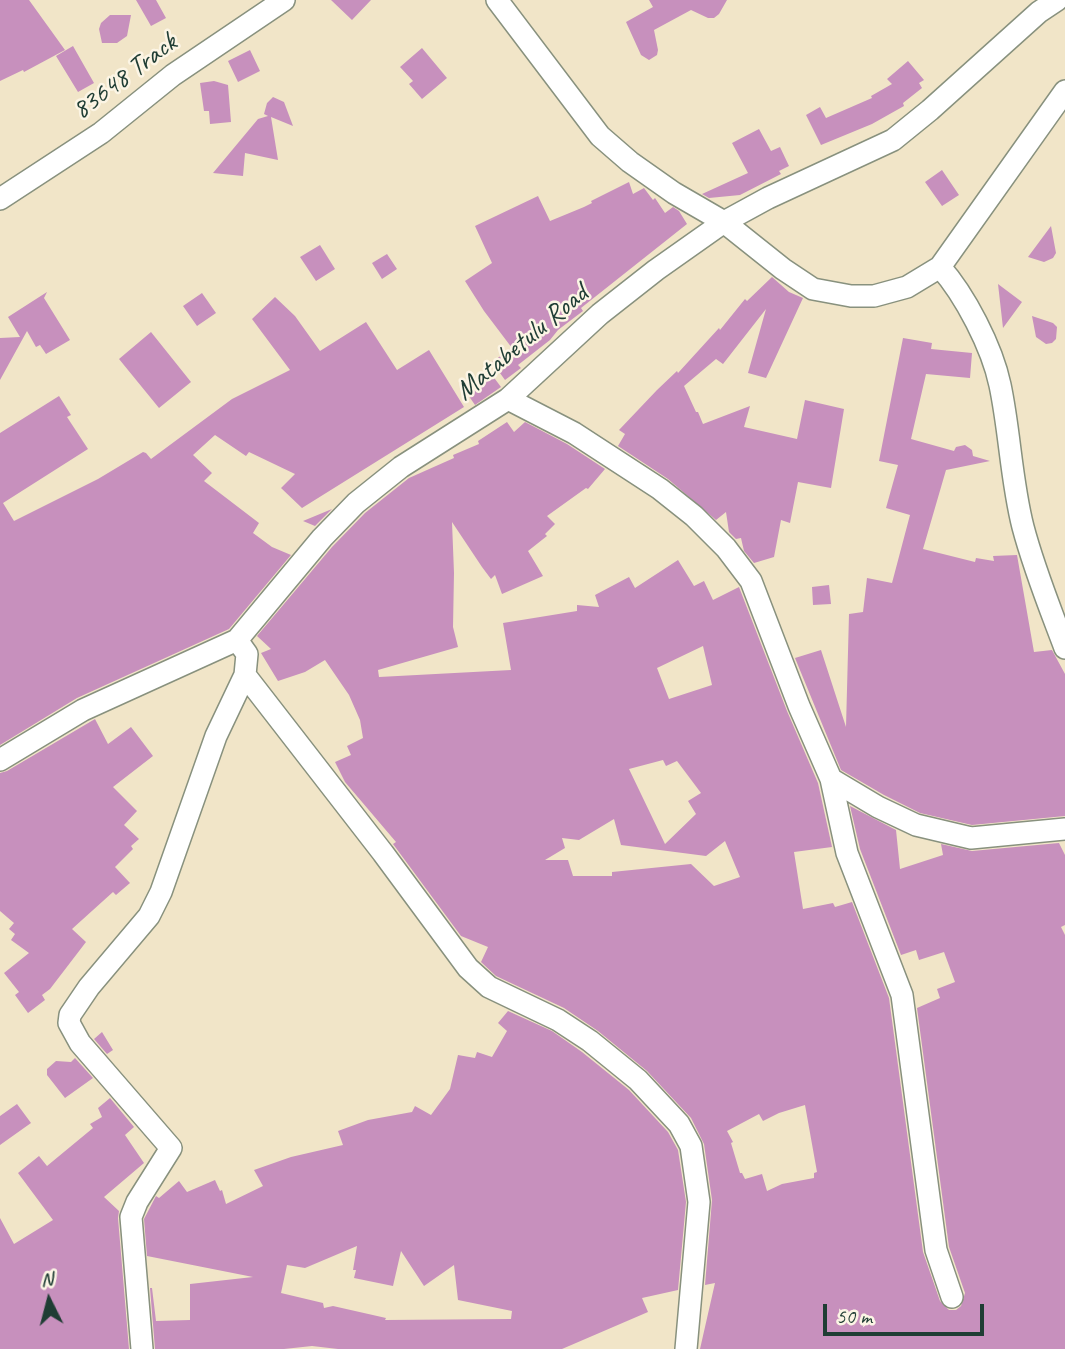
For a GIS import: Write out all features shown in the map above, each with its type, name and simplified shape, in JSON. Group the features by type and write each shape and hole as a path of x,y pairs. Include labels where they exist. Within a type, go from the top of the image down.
{"street":[{"name":"83648 Track","path":"0,199 101,133 173,75 284,0"},
{"path":"497,0 600,136 630,162 674,193 724,222 813,289 851,296 874,296 907,287 940,267 1065,91"},
{"name":"Matabetulu Road","path":"0,760 83,710 237,640 322,538 356,503 401,467 508,399 600,314 724,222 768,198 893,139 930,110 1039,12 1057,0"},
{"path":"940,267 954,282 973,317 1000,383 1013,480 1023,527 1040,583 1065,648"},
{"path":"508,399 574,433 660,489 694,516 726,548 751,581 804,718 831,779 847,853 902,995 936,1250 952,1297"},
{"path":"142,1349 131,1217 137,1202 171,1148 80,1043 69,1023 70,1015 89,987 149,916 162,892 216,736 245,675 247,654 237,640"},
{"path":"245,675 468,968 489,987 558,1020 590,1041 638,1080 679,1124 691,1146 699,1202 686,1349"},
{"path":"831,779 878,807 916,825 971,838 1065,829"}],"building":[{"path":"0,0 29,0 65,50 24,72 23,70 0,81"},
{"path":"136,0 156,0 166,18 151,26"},
{"path":"331,0 371,0 352,20"},
{"path":"649,0 727,0 714,18 691,10 654,30 658,50 657,55 649,60 641,55 626,22 653,7"},
{"path":"110,15 131,15 127,36 117,43 102,43 99,29 101,23"},
{"path":"73,46 94,83 78,92 56,56"},
{"path":"422,48 447,78 422,99 409,84 413,81 400,67"},
{"path":"250,50 260,71 238,82 228,61"},
{"path":"908,61 924,80 919,83 922,88 903,103 904,106 872,124 821,145 806,115 820,107 826,118 872,98 871,96 892,84 887,79"},
{"path":"214,81 228,85 231,122 210,124 209,111 204,111 200,83"},
{"path":"273,97 284,102 293,126 271,117 278,160 245,153 243,176 213,173 258,119 268,116 264,114 267,103"},
{"path":"759,129 771,151 780,147 789,166 779,171 781,174 740,195 709,198 702,194 748,173 732,143"},
{"path":"942,170 959,195 942,206 925,182"},
{"path":"629,182 633,194 644,188 665,213 673,207 687,224 581,308 583,311 518,365 521,368 505,380 492,362 512,348 465,281 492,263 475,226 538,196 550,221 584,207"},
{"path":"1051,226 1056,253 1053,258 1044,262 1028,257"},
{"path":"320,245 335,269 316,281 300,257"},
{"path":"387,254 397,269 382,279 372,263"},
{"path":"772,277 789,292 803,298 766,378 748,373 766,309 723,364 716,359 684,386 703,424 750,406 744,427 797,439 805,400 844,409 831,488 798,482 790,523 781,520 774,557 754,563 744,551 741,538 736,539 729,532 726,512 716,520 668,479 618,446 625,434 619,430 657,390 677,371 678,373 719,328 720,330 745,299 747,301"},
{"path":"998,284 1022,302 1003,328"},
{"path":"47,292 44,298 70,340 46,354 40,345 36,347 27,331 0,380 0,338 20,337 8,317"},
{"path":"202,293 216,313 197,326 183,306"},
{"path":"275,297 295,316 320,351 366,322 397,370 429,350 464,407 302,508 281,488 295,474 249,452 246,456 215,435 193,455 212,473 204,481 259,523 253,533 272,547 291,555 229,629 77,698 0,745 0,433 59,396 71,415 67,417 88,449 3,503 14,521 98,479 143,452 151,459 232,399 290,370 252,319"},
{"path":"1032,316 1057,327 1056,339 1052,343 1046,344 1036,337"},
{"path":"151,332 191,382 159,408 119,359"},
{"path":"903,338 932,343 931,349 972,353 970,378 926,374 911,439 954,451 956,447 965,445 972,450 973,456 990,461 946,470 923,549 975,562 976,558 994,561 993,556 1017,555 1034,652 1052,650 1065,674 1065,816 972,825 920,813 841,770 795,658 821,650 846,727 849,614 863,612 867,578 892,583 910,515 886,508 898,465 879,461"},
{"path":"489,371 501,387 475,405 464,389"},
{"path":"507,422 514,432 525,422 567,444 605,469 588,489 547,516 555,524 545,534 547,536 528,551 543,576 502,594 495,575 491,579 452,522 453,627 458,647 378,670 379,677 511,670 503,623 577,611 577,605 599,607 595,595 629,577 635,588 678,560 694,586 704,581 713,600 739,587 818,783 832,847 794,852 803,909 833,903 835,907 852,902 889,998 923,1252 940,1301 949,1310 956,1310 961,1306 965,1293 949,1247 917,1008 940,998 937,989 955,982 944,952 919,960 916,950 901,955 860,849 850,806 896,830 900,869 943,855 941,844 972,851 1059,843 1065,855 1065,925 1061,927 1065,935 1065,1349 700,1349 715,1283 705,1285 712,1200 704,1144 691,1118 647,1071 598,1031 564,1008 496,976 481,962 488,947 461,936 393,844 396,842 345,782 335,762 351,755 347,746 363,738 360,720 349,695 325,660 305,672 278,681 261,653 271,649 257,636 332,547 365,513 409,478 454,458 453,455 479,444 478,441","holes":["703,646 712,685 669,699 657,668","663,760 666,766 677,761 701,793 688,801 696,814 665,844 629,769","614,819 621,845 706,856 725,841 740,877 714,886 691,864 612,872 612,876 573,876 568,860 545,860 565,848 562,838 579,840","805,1105 817,1172 814,1173 814,1178 782,1184 767,1191 762,1174 745,1179 740,1173 731,1143 733,1142 727,1131 759,1114 763,1121"]},
{"path":"332,509 315,526 303,521"},
{"path":"829,585 831,604 813,605 812,587"},
{"path":"95,719 108,744 131,727 153,756 113,787 137,811 124,825 139,839 115,867 130,883 116,895 113,892 72,929 86,942 50,989 42,995 45,1000 28,1013 15,995 19,992 4,973 29,953 11,940 15,934 9,929 14,923 0,911 0,773"},
{"path":"508,1011 552,1031 629,1090 668,1132 678,1150 686,1202 678,1290 642,1298 648,1312 562,1349 338,1349 312,1346 284,1349 155,1349 150,1288 156,1321 190,1320 190,1284 253,1277 147,1256 144,1219 156,1196 159,1198 179,1181 187,1192 215,1180 220,1191 222,1190 226,1204 263,1186 254,1170 291,1157 343,1145 338,1131 368,1120 412,1112 415,1106 431,1115 450,1089 458,1055 475,1058 477,1052 492,1057 507,1031 498,1023","holes":["357,1246 353,1270 356,1270 354,1278 393,1286 401,1251 424,1286 454,1265 458,1300 512,1311 511,1319 385,1320 386,1318 333,1306 324,1308 323,1303 281,1293 287,1265 305,1268"]},
{"path":"102,1032 113,1050 107,1054 94,1039"},
{"path":"75,1058 93,1078 65,1098 47,1075 47,1069 56,1061 71,1062"},
{"path":"110,1098 134,1127 125,1135 144,1163 104,1197 119,1211 129,1349 0,1349 0,1218 14,1244 53,1220 18,1173 39,1156 47,1166 93,1128 90,1124 102,1117 98,1108"},
{"path":"17,1104 31,1123 0,1145 0,1116"}]}
